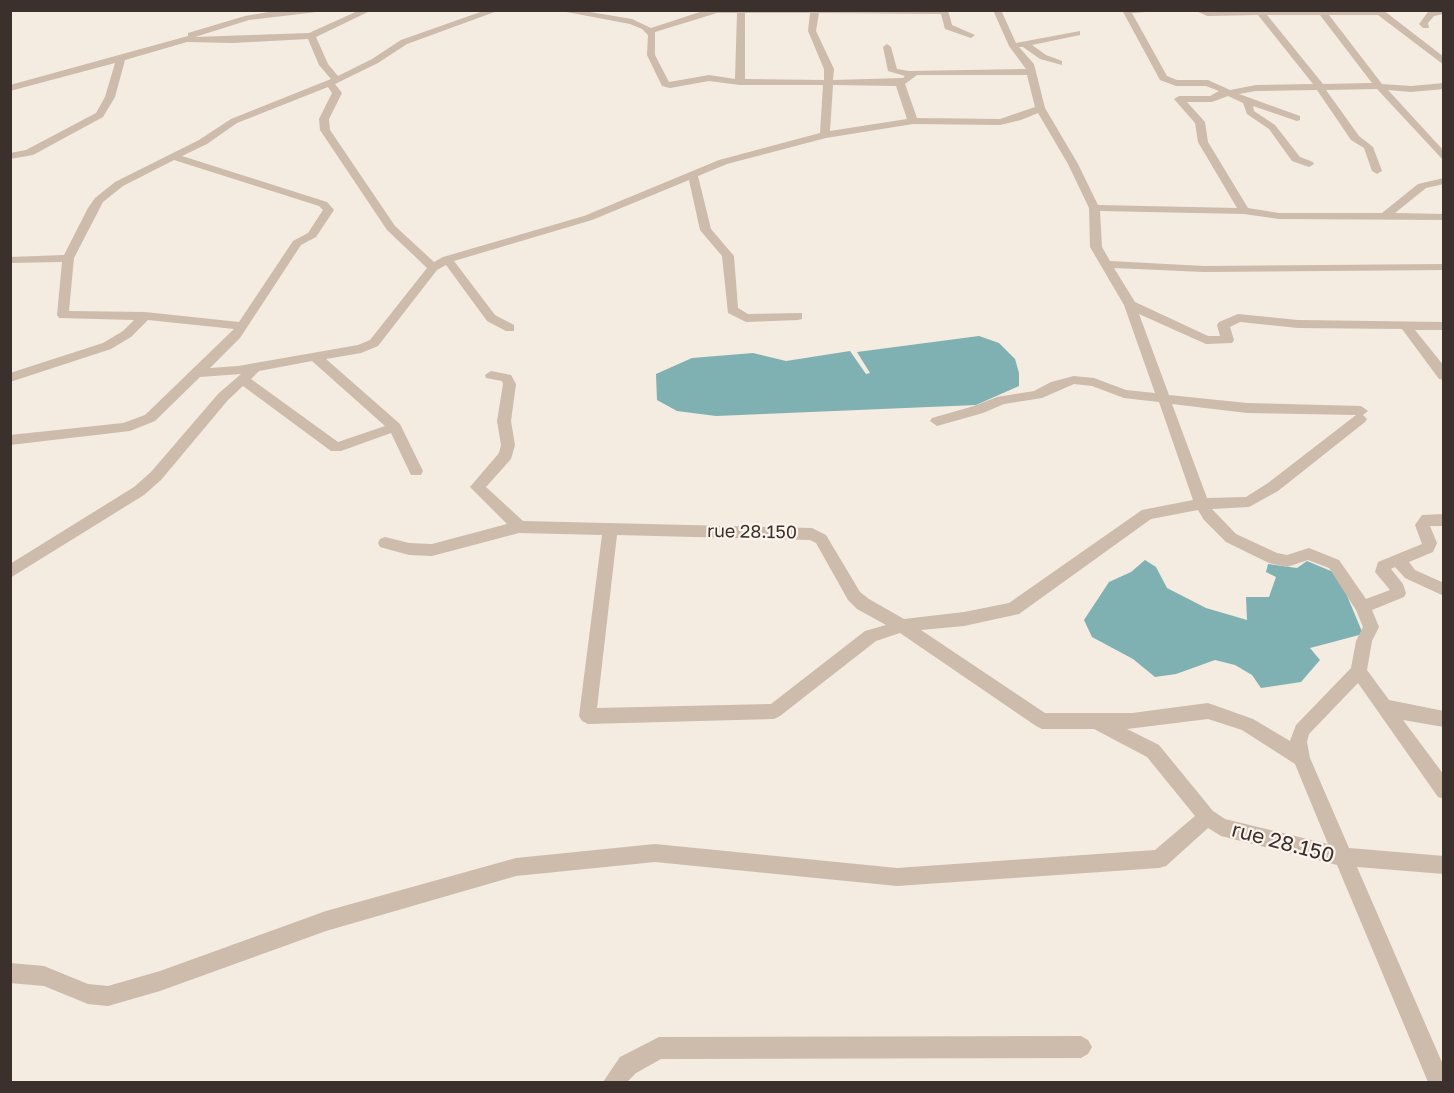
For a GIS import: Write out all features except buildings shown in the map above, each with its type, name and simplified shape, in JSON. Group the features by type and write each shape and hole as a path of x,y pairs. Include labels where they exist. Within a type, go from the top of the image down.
{"street":[{"path":"270,10 293,12"},
{"path":"10,88 121,59 225,23 293,12 330,10"},
{"path":"176,41 311,36 368,10"},
{"path":"243,326 145,316 63,315 68,258 92,210 108,191 174,157 234,121 333,82 375,62 404,42 496,10"},
{"path":"560,10 632,22 650,31 652,34 651,55 665,84 709,78 740,82 900,83 908,80 910,74"},
{"path":"650,31 716,10 741,12 944,11 948,27 971,35"},
{"path":"997,10 1013,46 1029,64 1029,72 1040,108 1073,164 1094,208 1096,247 1130,305 1202,504 1222,531 1274,559 1287,561 1309,554 1334,564 1363,607 1371,627 1364,641 1359,671 1302,730 1298,742 1301,758 1342,857"},
{"path":"1169,10 1126,11 1163,78 1176,83 1208,83 1247,101 1297,118"},
{"path":"1198,10 1378,11 1443,62"},
{"path":"815,11 812,31 829,69 825,135"},
{"path":"1426,26 1423,24 1431,14 1443,11"},
{"path":"740,82 741,12"},
{"path":"1260,12 1320,87 1355,138 1368,147 1377,171"},
{"path":"1322,12 1379,86 1443,158"},
{"path":"1013,46 1077,33"},
{"path":"311,36 338,93 324,119 325,130 391,228 433,268"},
{"path":"1026,45 1043,57 1059,63"},
{"path":"887,47 893,71 910,74 916,72 958,74 971,70 1029,72"},
{"path":"1432,53 1443,50"},
{"path":"10,156 29,153 42,144 100,115 110,98 121,59"},
{"path":"900,83 913,121"},
{"path":"1244,211 1203,142 1200,122 1179,99 1212,99 1256,88 1379,86 1412,89 1443,86"},
{"path":"1247,101 1250,112 1272,126 1296,159 1309,164"},
{"path":"194,373 256,368 361,349 374,343 433,268 447,259 588,218 692,173 731,160 825,135 913,121 1000,123 1040,108"},
{"path":"10,440 125,428 139,424 163,408 194,373 243,326 294,248 316,231 329,208 174,157"},
{"path":"692,173 706,230 728,256 732,310 746,318 798,316"},
{"path":"1386,215 1422,186 1443,181"},
{"path":"1094,208 1244,211 1278,216 1443,217"},
{"path":"10,260 68,258"},
{"path":"447,259 491,318 510,328"},
{"path":"1104,264 1204,269 1443,267"},
{"path":"1130,305 1206,340 1228,340 1223,325 1238,318 1298,324 1443,326"},
{"path":"10,378 34,368 107,346 126,334 145,316"},
{"path":"1406,326 1443,376"},
{"path":"314,356 394,427 416,471"},
{"path":"10,572 139,490 156,476 223,397 256,368"},
{"path":"491,375 506,378 510,384 504,421 508,446 506,455 477,487 519,527"},
{"path":"242,379 336,448 394,427"},
{"path":"610,529 588,716 774,711 871,636 902,626 964,619 1013,609 1147,514 1202,504 1249,502 1273,487 1360,415 1246,408 1125,394 1094,382 1074,380 1056,385 1037,395 1002,400 978,410 937,421"},
{"path":"1363,607 1398,593 1398,588 1383,572 1383,566 1428,548 1430,543 1422,525 1426,519 1443,520"},
{"name":"rue 28.150","path":"385,543 409,549 432,550 519,527 812,534 821,539 854,596 1042,721 1132,721 1208,711 1248,724 1301,758"},
{"path":"1398,560 1410,574 1443,590"},
{"path":"1359,671 1443,791"},
{"path":"1382,705 1402,712 1443,719"},
{"name":"rue 28.150","path":"1093,720 1153,751 1208,817 1221,826 1342,857 1443,865"},
{"path":"10,973 44,976 88,994 108,996 160,981 326,921 516,867 655,853 897,877 1160,859 1208,817"},
{"name":"rue 28.150","path":"1342,857 1439,1083"},
{"path":"614,1083 628,1065 659,1048 1081,1047"}],"water":[{"path":"979,336 999,343 1015,359 1019,373 1019,386 976,405 716,416 677,411 657,400 656,374 692,358 753,353 786,361 850,351 866,374 870,373 857,352"},
{"path":"1145,560 1156,567 1167,588 1206,608 1247,620 1246,597 1269,597 1276,577 1266,572 1268,564 1297,568 1307,561 1338,574 1363,634 1310,648 1320,660 1301,682 1261,688 1252,675 1235,665 1215,660 1176,674 1155,677 1133,659 1092,637 1084,620 1109,582 1131,572"}]}
